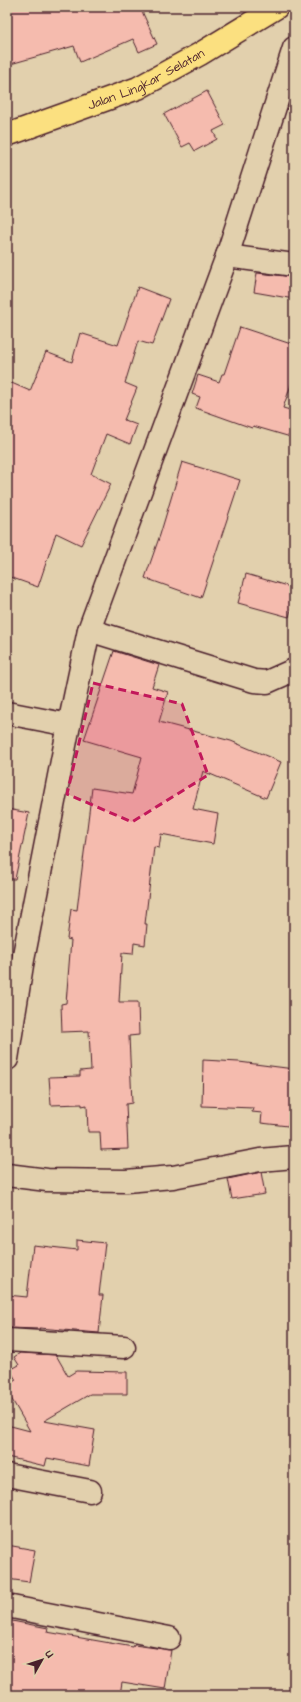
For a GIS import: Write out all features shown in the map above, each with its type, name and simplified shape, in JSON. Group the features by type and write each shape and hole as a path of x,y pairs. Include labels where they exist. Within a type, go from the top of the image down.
{"highway":[{"name":"Jalan Lingkar Selatan","path":"7,135 138,88 200,54 277,7"}],"street":[{"path":"7,1059 14,965 90,630 228,256 294,48"},
{"path":"228,256 294,265"},
{"path":"90,630 254,681 266,682 294,670"},
{"path":"7,713 69,725"},
{"path":"7,1175 47,1180 126,1181 173,1176 260,1160 294,1157"},
{"path":"7,1340 124,1347"},
{"path":"7,1475 90,1491"},
{"path":"7,1606 168,1638"}],"highlighted area":[{"path":"93,683 182,704 208,775 132,822 67,794"}],"building":[{"path":"7,7 140,7 157,44 139,52 133,39 80,62 74,46 7,65"},
{"path":"207,91 225,125 213,131 217,139 195,151 190,143 182,147 164,114"},
{"path":"257,273 294,277 294,299 254,292"},
{"path":"138,287 169,299 152,345 138,341 125,383 137,388 124,420 137,425 130,444 106,434 91,474 111,484 81,545 56,533 38,587 7,576 7,381 30,391 46,352 72,362 80,333 118,345"},
{"path":"240,327 294,345 294,376 283,408 294,411 294,438 253,426 252,428 196,408 200,397 192,394 198,375 219,382 222,374 224,374"},
{"path":"182,462 240,480 201,598 145,578 160,535"},
{"path":"246,574 294,588 294,599 289,617 238,603"},
{"path":"114,651 159,665 152,687 168,692 159,722 231,741 281,762 266,798 203,771 193,809 218,814 213,844 161,834 159,848 154,847 145,924 147,924 145,945 134,943 133,954 122,953 119,1002 138,1002 139,1035 129,1036 132,1103 126,1104 128,1149 101,1150 100,1132 88,1132 87,1105 51,1105 49,1077 80,1076 80,1071 91,1070 89,1031 62,1032 61,1004 66,1003 71,940 67,939 71,909 77,910 92,788 132,794 142,757 84,740"},
{"path":"7,809 29,813 15,879 7,879"},
{"path":"203,1060 239,1062 294,1069 294,1116 289,1116 288,1126 261,1123 262,1113 252,1112 253,1108 202,1106"},
{"path":"261,1172 265,1194 232,1199 228,1179"},
{"path":"77,1240 105,1243 99,1295 103,1295 99,1333 39,1328 40,1329 7,1328 7,1295 27,1297 33,1245 77,1250"},
{"path":"20,1353 56,1355 68,1376 76,1371 127,1372 127,1394 90,1394 44,1421 95,1430 89,1466 47,1458 45,1466 7,1457 7,1425 30,1431 7,1391 7,1385 16,1380 10,1370 19,1365 14,1357"},
{"path":"7,1545 35,1550 29,1582 7,1579"},
{"path":"7,1620 48,1628 47,1632 133,1647 134,1645 171,1650 165,1689 122,1682 120,1695 7,1695"}]}
